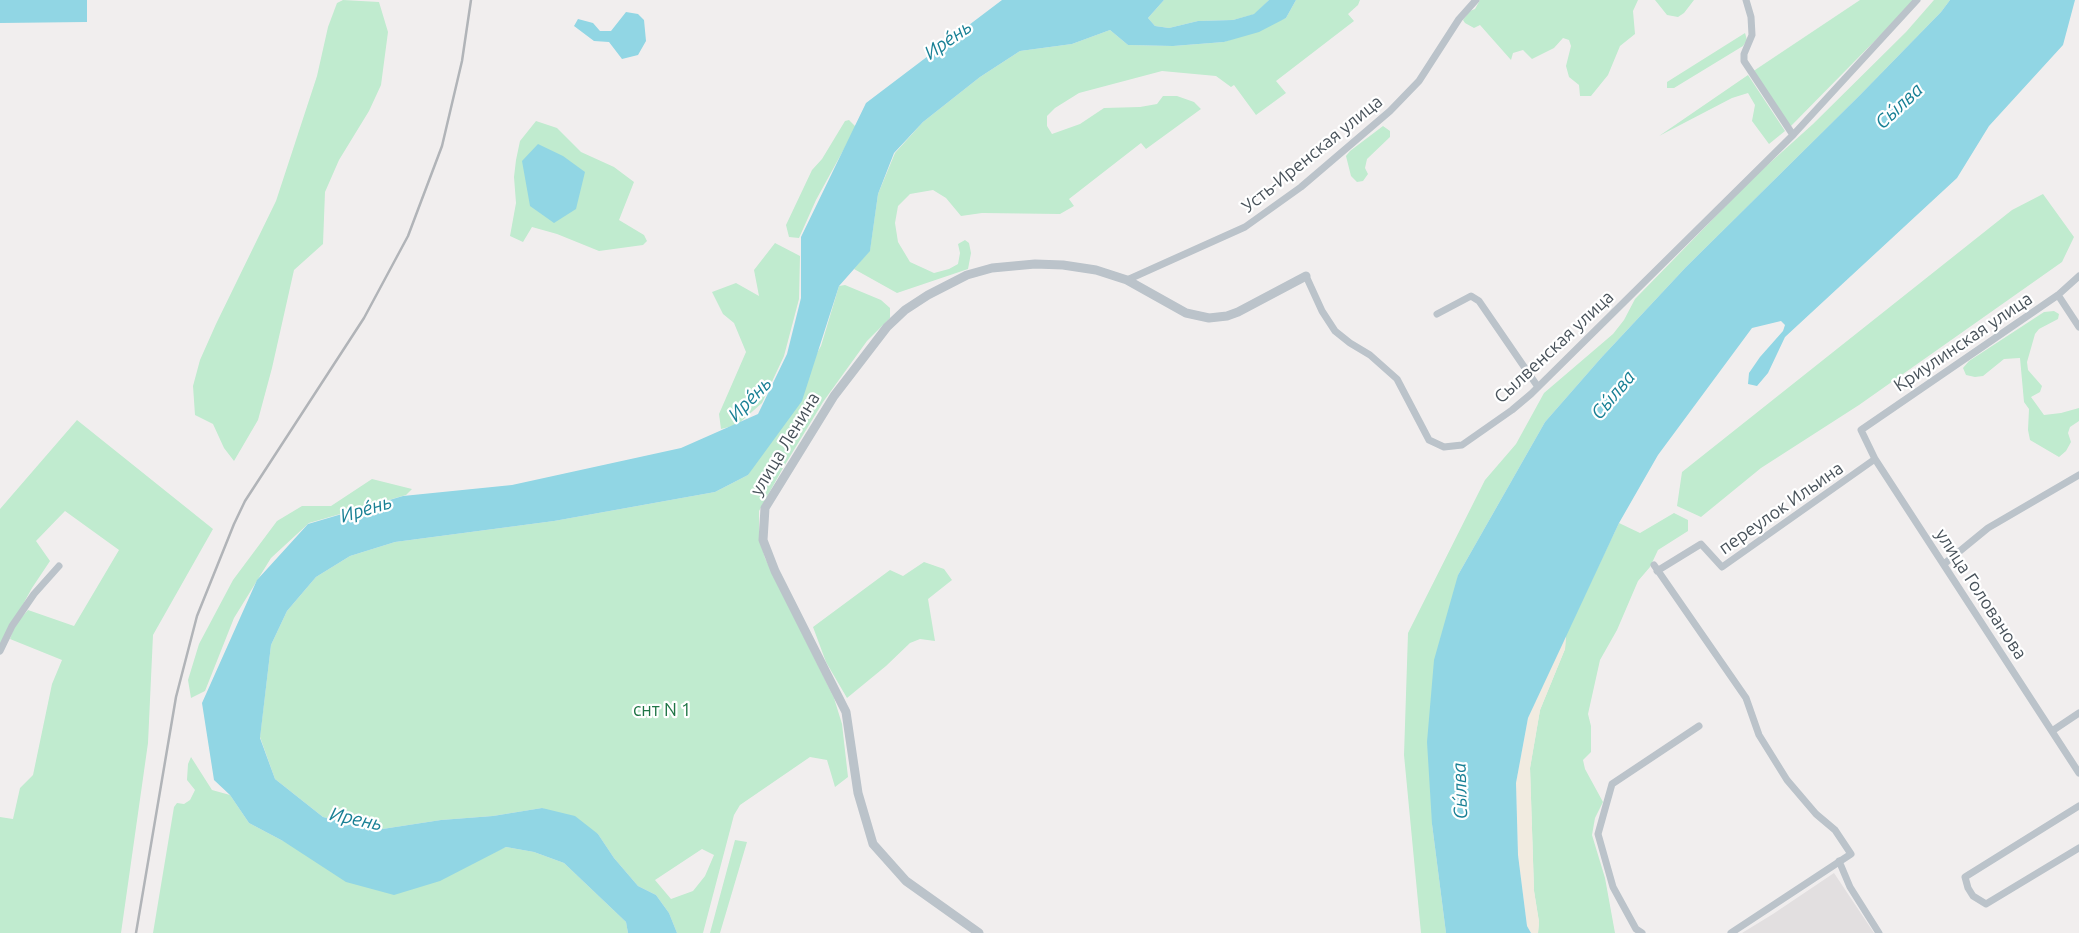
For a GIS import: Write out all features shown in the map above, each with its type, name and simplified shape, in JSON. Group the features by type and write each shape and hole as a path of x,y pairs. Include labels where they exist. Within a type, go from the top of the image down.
{"street":[{"name":"Усть-Иренская улица","path":"1127,280 1245,227 1301,187 1390,111 1419,81 1459,19 1476,0"},
{"path":"1746,0 1751,17 1752,35 1744,54 1744,61 1792,135"},
{"name":"Сылвенская улица","path":"1306,276 1322,311 1335,330 1350,343 1370,355 1397,379 1426,436 1433,443 1450,447 1462,444 1512,410 1538,386 1792,135 1917,0"},
{"name":"улица Ленина","path":"979,933 906,881 873,844 858,793 846,712 766,548 763,540 765,508 834,396 878,338 897,317 928,295 980,271 1035,264 1081,268 1127,280 1186,313 1209,318 1227,316 1238,312 1306,276"},
{"name":"Криулинская улица","path":"1861,430 2058,295 2079,276"},
{"path":"2058,295 2079,327"},
{"path":"1437,314 1471,296 1479,301 1538,386"},
{"name":"улица Голованова","path":"1861,430 1875,459 2079,773"},
{"name":"переулок Ильина","path":"1839,861 1851,854 1835,830 1816,814 1787,780 1759,735 1746,698 1655,568 1701,544 1722,568 1875,459"},
{"path":"1944,564 1988,528 2079,475"},
{"path":"0,651 12,626 34,594 59,566"},
{"path":"2052,731 2079,713"},
{"path":"1642,933 1636,929 1613,887 1598,834 1612,784 1699,726"},
{"path":"2079,806 1965,877 1968,888 1973,896 1986,904 2079,848"},
{"path":"1731,933 1839,861 1850,887 1879,933"}],"shaded area":[{"path":"1834,873 1874,933 1742,933 1773,914"}],"green space":[{"path":"343,0 379,2 388,32 381,85 369,111 339,160 325,192 323,244 294,270 258,420 234,461 224,448 213,424 195,415 193,386 200,360 216,324 276,201 317,76 328,27 337,3"},
{"path":"1164,0 1269,0 1255,14 1233,20 1198,21 1169,28 1155,26 1148,18"},
{"path":"1296,0 1360,0 1358,5 1348,14 1354,21 1276,81 1286,93 1256,115 1234,85 1231,87 1216,76 1162,71 1079,93 1055,108 1047,116 1047,126 1052,134 1080,124 1104,108 1140,107 1157,104 1163,96 1177,96 1194,102 1201,109 1146,149 1141,143 1069,199 1074,206 1060,214 982,213 961,216 946,198 933,190 910,194 898,206 895,223 898,242 910,262 934,273 949,269 958,264 960,253 958,244 965,240 969,243 971,253 968,269 897,293 854,269 870,250 878,194 895,153 923,122 980,77 1020,51 1072,44 1110,30 1128,45 1173,46 1224,42 1286,18"},
{"path":"1480,0 1638,0 1633,11 1635,34 1620,46 1608,75 1591,96 1580,96 1579,85 1569,77 1566,66 1571,46 1569,40 1563,38 1554,48 1532,59 1523,50 1513,53 1511,60 1480,25 1474,28 1463,20 1470,11 1475,9"},
{"path":"1655,0 1694,0 1684,13 1678,17 1667,15"},
{"path":"1860,0 1915,0 1790,127 1752,72"},
{"path":"1934,0 1950,0 1941,12 1860,95 1686,267 1601,358 1545,422 1458,575 1432,824 1446,933 1421,933 1404,755 1408,633 1485,480 1516,444 1544,393 1613,334 1624,320 1635,299 1753,178 1813,124 1906,32"},
{"path":"1745,33 1747,40 1743,46 1674,88 1667,88 1667,82"},
{"path":"1748,75 1785,131 1769,144 1752,121 1755,105 1748,93 1732,98 1659,136"},
{"path":"849,120 856,127 816,200 799,238 789,237 786,225 812,170 822,159 845,121"},
{"path":"536,121 557,128 581,152 614,167 634,182 619,220 644,235 647,241 643,245 599,251 557,234 532,227 523,242 510,236 516,203 514,177 520,141"},
{"path":"1383,126 1390,131 1390,137 1367,159 1365,168 1368,174 1363,181 1357,182 1351,176 1346,156"},
{"path":"2043,194 2074,237 2062,262 1859,405 1761,468 1701,517 1677,506 1682,472 2012,210"},
{"path":"775,243 800,256 799,299 784,356 762,403 737,425 721,429 719,414 746,352 734,323 723,314 712,292 736,283 759,296 754,270"},
{"name":"снт N 1","path":"845,285 881,300 890,308 890,318 867,341 823,402 783,468 759,511 759,538 765,558 834,698 842,724 848,777 835,787 827,760 810,757 740,805 734,815 703,933 677,933 669,913 656,895 638,886 614,858 598,834 542,808 376,830 323,817 275,779 260,737 271,645 287,611 316,577 350,556 395,542 554,521 715,492 748,475 821,346 839,286","holes":["702,849 714,855 705,876 693,891 671,899 655,880"]},
{"path":"2054,311 2059,314 2058,319 2039,329 2035,334 2027,362 2028,370 2042,386 2040,392 2031,397 2044,415 2079,408 2079,421 2070,427 2068,433 2071,442 2066,451 2059,457 2030,440 2028,430 2029,409 2024,402 2020,358 2004,359 1983,376 1966,375 1963,368 1969,361 2044,312"},
{"path":"77,420 213,529 153,635 148,743 121,933 0,933 0,817 13,819 20,788 33,775 52,684 62,660 10,639 15,625 28,610 74,626 119,550 65,511 36,541 50,561 32,588 0,646 0,509"},
{"path":"372,479 412,489 406,495 309,523 271,558 234,618 205,691 191,698 188,680 199,644 233,580 277,521 302,506 331,506"},
{"path":"1674,513 1688,520 1688,531 1658,550 1650,567 1638,581 1617,630 1600,660 1588,714 1591,726 1591,752 1583,760 1585,769 1603,802 1595,818 1592,835 1605,878 1615,933 1538,933 1539,922 1534,891 1530,768 1540,710 1565,649 1566,634 1619,523 1640,533"},
{"path":"924,562 944,569 952,580 928,599 935,641 920,639 910,643 886,666 847,698 826,662 813,627 890,570 903,576"},
{"path":"191,757 212,790 230,795 249,823 283,841 481,858 506,847 534,852 564,863 626,922 628,933 153,933 174,807 177,803 184,804 190,800 195,790 187,780 188,764"},
{"path":"735,840 747,842 720,933 710,933"}],"sand":[{"path":"1566,634 1565,649 1540,710 1530,768 1534,891 1539,922 1538,933 1531,933 1527,926 1518,855 1516,783 1528,718"}],"water":[{"path":"0,0 87,0 87,22 0,23"},
{"name":"Ире́нь","path":"1002,0 1164,0 1148,18 1155,26 1169,28 1198,21 1233,20 1254,14 1269,0 1296,0 1286,18 1259,32 1224,42 1173,46 1128,45 1110,30 1072,44 1020,51 980,77 923,122 894,153 878,194 870,251 839,286 802,401 748,475 715,492 554,521 395,542 350,556 316,577 287,611 271,645 260,738 275,779 323,817 376,830 542,808 575,816 598,834 614,858 638,886 656,895 669,913 677,933 628,933 626,922 564,863 534,852 506,847 440,881 394,895 346,882 283,841 249,823 230,795 214,780 202,703 257,580 308,524 403,496 512,485 681,448 758,414 787,354 801,298 801,237 866,103"},
{"name":"Сы́лва","path":"1950,0 2075,0 2063,45 1989,126 1957,178 1785,337 1768,373 1757,386 1748,384 1749,373 1760,357 1783,331 1785,325 1781,321 1752,328 1658,455 1619,523 1528,718 1516,783 1518,855 1527,926 1531,933 1446,933 1432,824 1427,742 1434,660 1458,575 1545,422 1601,358 1686,267 1860,95 1941,12"},
{"path":"626,12 638,14 644,20 646,41 638,55 622,59 609,42 594,41 574,26 578,19 593,23 600,31 611,31"},
{"path":"538,144 563,156 585,172 576,209 554,223 530,206 522,161"}],"railway":[{"path":"136,933 176,697 197,616 245,501 364,318 408,236 442,146 462,61 471,0"}],"water label":[{"name":"Ирень","path":"356,819"}]}
